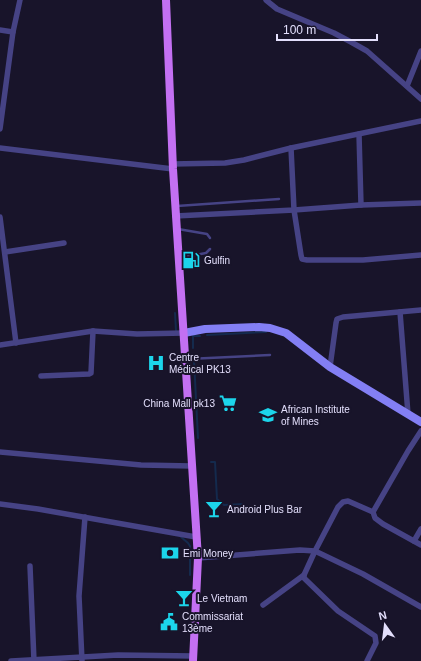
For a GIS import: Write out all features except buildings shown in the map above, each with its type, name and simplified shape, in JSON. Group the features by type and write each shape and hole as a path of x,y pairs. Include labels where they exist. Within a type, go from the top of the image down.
{"main road":[{"path":"166,0 172,167 198,558 194,659"}],"street":[{"path":"0,129 13,32 20,0"},
{"path":"266,0 277,9 351,42 367,51 421,99"},
{"path":"0,30 13,32"},
{"path":"407,86 421,51"},
{"path":"0,148 172,167 234,161 421,121"},
{"path":"359,134 361,205"},
{"path":"290,148 294,210 302,258 307,260 363,260 421,255"},
{"path":"175,216 421,203"},
{"path":"0,217 2,244 5,252 16,343"},
{"path":"5,252 64,243"},
{"path":"330,367 336,323 338,319 342,317 421,310"},
{"path":"400,312 408,414"},
{"path":"0,345 93,331 156,334 184,333 205,329 270,328 286,333 330,367 421,422"},
{"path":"40,376 89,374 93,331"},
{"path":"373,512 421,431"},
{"path":"0,452 141,465 192,466"},
{"path":"263,605 304,575 338,507 343,502 348,501 373,512 375,518 383,524 421,544"},
{"path":"0,504 38,509 196,537"},
{"path":"82,659 79,596 84,517"},
{"path":"414,540 421,529"},
{"path":"198,558 300,550 315,551 363,574 421,607"},
{"path":"30,566 34,660"},
{"path":"304,575 306,580 338,611 375,636 376,643 367,661"},
{"path":"11,661 82,659 125,655 194,659"}],"lane":[{"path":"175,206 279,199"},
{"path":"177,229 207,234 210,238"},
{"path":"179,258 206,253 210,249"},
{"path":"185,360 270,355"}],"waterway":[{"path":"175,313 176,331"},
{"path":"207,335 266,332"},
{"path":"193,348 193,336 200,336"},
{"path":"194,360 198,438"},
{"path":"211,462 215,462 217,499 224,505 244,504"},
{"path":"181,537 190,546 190,575"}],"place":[{"name":"Gulfin","path":"191,260"},
{"name":"Centre Médical PK13","path":"156,363"},
{"name":"China Mall pk13","path":"228,403"},
{"name":"African Institute of Mines","path":"268,415"},
{"name":"Android Plus Bar","path":"214,509"},
{"name":"Emi Money","path":"170,553"},
{"name":"Le Vietnam","path":"184,598"},
{"name":"Commissariat 13ème","path":"169,622"}]}
